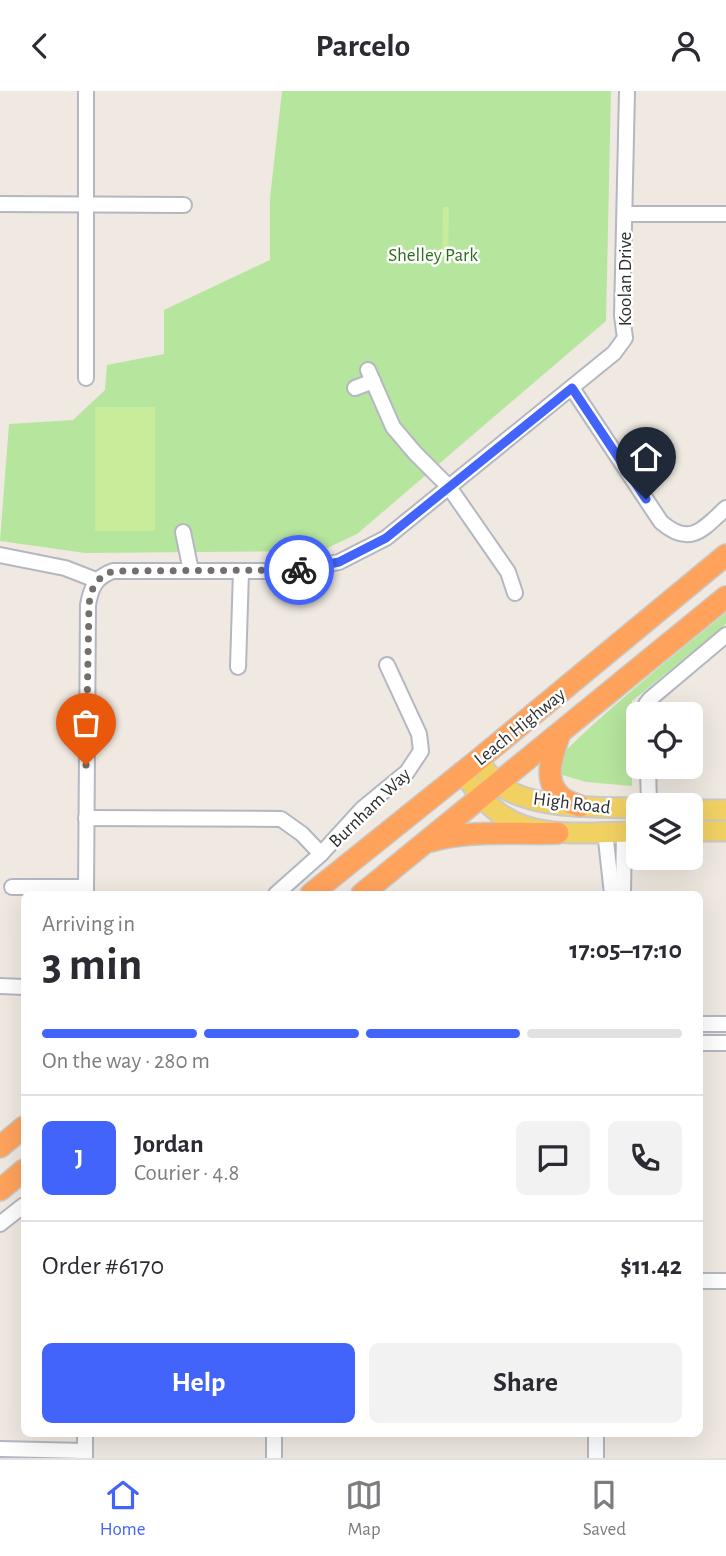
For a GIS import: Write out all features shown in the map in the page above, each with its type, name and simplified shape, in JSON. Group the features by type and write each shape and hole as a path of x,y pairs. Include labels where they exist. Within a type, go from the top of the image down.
{"highway":[{"name":"Leach Highway","path":"315,891 726,555"},
{"name":"Leach Highway","path":"366,891 726,597"},
{"path":"560,733 551,759 550,778 561,797 580,806"},
{"path":"425,843 443,837 558,833"},
{"path":"0,1147 21,1130"},
{"path":"0,1190 21,1172"}],"main road":[{"name":"High Road","path":"470,766 508,819 558,833 622,831"},
{"name":"High Road","path":"490,791 580,806 626,808"},
{"path":"703,810 726,810"},
{"path":"703,831 726,831"}],"street":[{"path":"86,91 86,377"},
{"name":"Koolan Drive","path":"96,580 113,571 292,571 339,562 386,538 614,353 625,338 622,316 627,91"},
{"path":"0,204 184,205"},
{"path":"625,214 726,214"},
{"path":"355,388 370,375 394,432 449,487 508,572 515,593"},
{"path":"572,388 661,521 670,530 678,534 699,533 726,508"},
{"path":"183,532 191,571"},
{"path":"0,555 65,568 96,580 91,590 89,605 86,891 12,887"},
{"path":"238,667 241,571"},
{"path":"648,702 726,635"},
{"name":"Burnham Way","path":"279,891 321,854 362,809 407,772 421,751 419,734 387,665"},
{"path":"86,818 281,819 302,834 321,854"},
{"path":"612,891 613,871 622,831"},
{"path":"613,871 622,891"},
{"path":"0,986 21,987"},
{"path":"703,1024 726,1024"},
{"path":"703,1043 726,1043"},
{"path":"0,1224 21,1207"},
{"path":"703,1281 726,1281"},
{"path":"0,1450 85,1455 85,1437"},
{"path":"274,1437 274,1458"},
{"path":"596,1437 596,1458"}],"green space":[{"name":"Shelley Park","path":"282,91 611,91 606,321 357,534 321,551 85,553 0,541 9,424 73,420 105,390 107,365 164,354 164,310 270,260 270,198"},
{"path":"443,207 449,207 448,256 442,256"},
{"path":"95,407 155,407 155,531 95,531"},
{"path":"726,613 726,624 632,702 626,702 626,779 632,779 632,786 586,782 559,774 560,756 662,665"}],"way so far":[{"path":"86,765 89,605 91,590 96,580 113,571 299,570"}],"route":[{"path":"299,570 339,562 386,538 572,388 646,499"}]}
